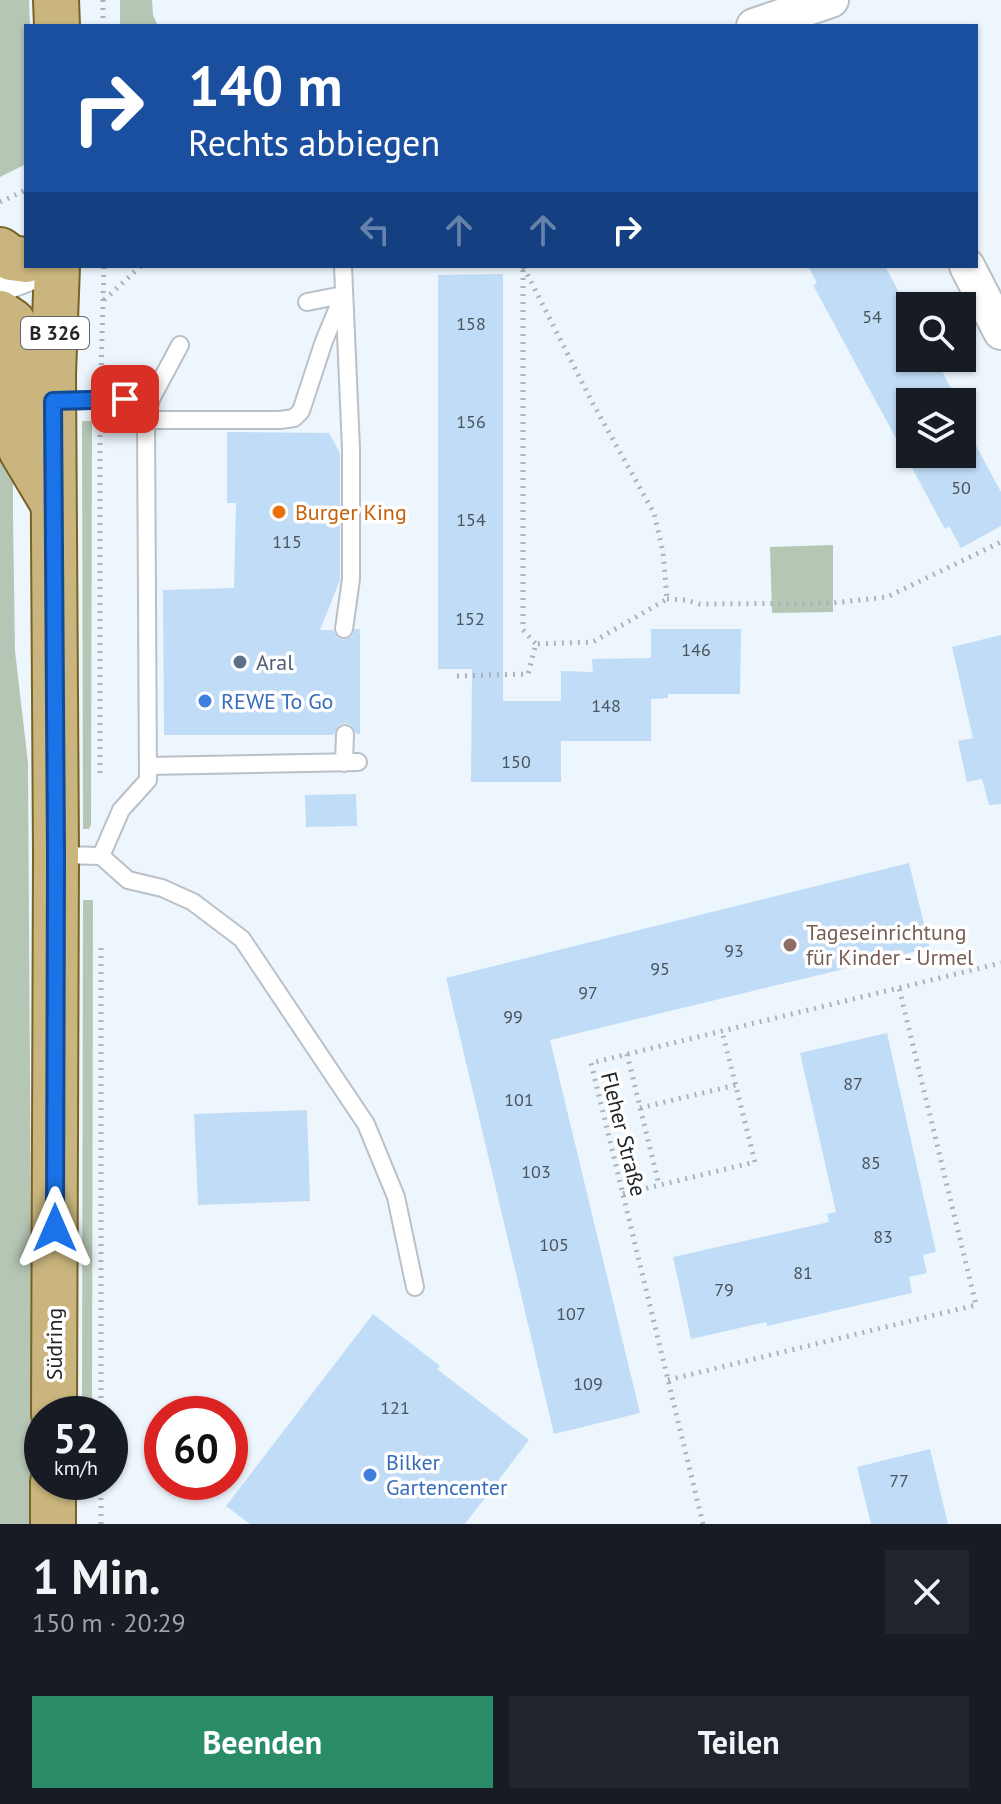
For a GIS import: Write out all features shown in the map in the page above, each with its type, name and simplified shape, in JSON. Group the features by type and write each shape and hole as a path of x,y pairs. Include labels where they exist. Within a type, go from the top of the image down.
{"main road":[{"path":"56,0 57,24"},
{"path":"0,250 11,258 24,260"},
{"name":"Südring","path":"54,1396 56,855 53,401 57,268"},
{"name":"B 326","path":"0,313 13,322 19,334 21,450 53,504"},
{"path":"53,1500 53,1524"}],"street":[{"path":"760,24 830,0 841,24"},
{"path":"0,284 42,268"},
{"path":"968,268 1001,332"}],"lane":[{"path":"343,268 351,449 351,579 344,629"},
{"path":"307,302 343,295"},
{"path":"146,420 294,418 301,411 343,295"},
{"path":"101,856 121,810 148,780 146,420 151,399 180,345"},
{"path":"53,401 151,399"},
{"path":"148,766 351,762 345,734"},
{"path":"56,855 101,856 128,880 162,888 193,902 242,939 366,1124 396,1197 415,1287"}],"path":[{"path":"103,0 103,24"},
{"path":"0,202 24,191"},
{"path":"104,268 104,287"},
{"path":"104,301 139,268"},
{"path":"523,268 523,630 536,644 593,642 667,599 700,604 833,603 887,597 1001,542"},
{"path":"524,268 592,402 654,513 663,552 667,599"},
{"path":"457,676 528,674 536,644"},
{"name":"Fleher Straße","path":"703,1524 591,1063 1001,963"},
{"path":"668,1380 976,1305 899,988"},
{"path":"623,1194 755,1162 722,1031"},
{"path":"627,1054 659,1185"},
{"path":"640,1108 736,1085"},
{"path":"101,1500 101,1524"}],"green space":[{"path":"0,0 29,0 30,24 24,24 24,165 0,177"},
{"path":"120,0 152,0 157,24 120,24"},
{"path":"13,379 15,651 28,763 32,1396 24,1396 24,1500 31,1500 31,1524 0,1524 0,383"},
{"path":"82,421 92,421 89,829 83,829"},
{"path":"833,545 833,612 772,613 770,547"},
{"path":"83,900 93,900 92,1396 82,1396"}],"building":[{"path":"809,268 886,268 899,292 896,292 896,372 942,372 951,388 896,388 896,438 813,285 817,283"},
{"path":"503,274 503,701 561,701 561,671 593,672 592,659 651,658 651,629 741,629 740,694 668,694 668,698 651,699 651,741 561,741 561,782 471,782 472,669 438,669 438,275"},
{"path":"227,432 329,433 340,453 340,580 320,630 333,630 343,640 352,636 355,629 360,629 360,734 345,723 331,735 164,735 163,590 234,588 236,503 227,503"},
{"path":"976,445 1001,492 1001,526 961,548 949,526 945,529 912,468 976,468"},
{"path":"1001,635 1001,804 989,805 982,779 967,782 958,741 973,738 952,647"},
{"path":"356,794 357,826 306,827 305,795"},
{"path":"909,863 930,948 550,1040 640,1413 554,1434 446,978"},
{"path":"887,1033 936,1252 923,1255 927,1273 909,1277 912,1293 767,1326 766,1322 691,1339 673,1257 829,1222 827,1214 836,1212 800,1053"},
{"path":"307,1110 310,1201 198,1205 194,1114"},
{"path":"373,1314 440,1366 437,1369 529,1440 465,1524 250,1524 226,1506 231,1500 248,1500 248,1477"},
{"path":"930,1449 948,1524 871,1524 857,1467"}],"place":[{"name":"Burger King","path":"279,512"},
{"name":"Aral","path":"240,662"},
{"name":"REWE To Go","path":"205,701"},
{"name":"Tageseinrichtung für Kinder - Urmel","path":"790,945"},
{"name":"Bilker Gartencenter","path":"370,1475"}],"route":[{"path":"55,1228 53,401 125,399"}]}
